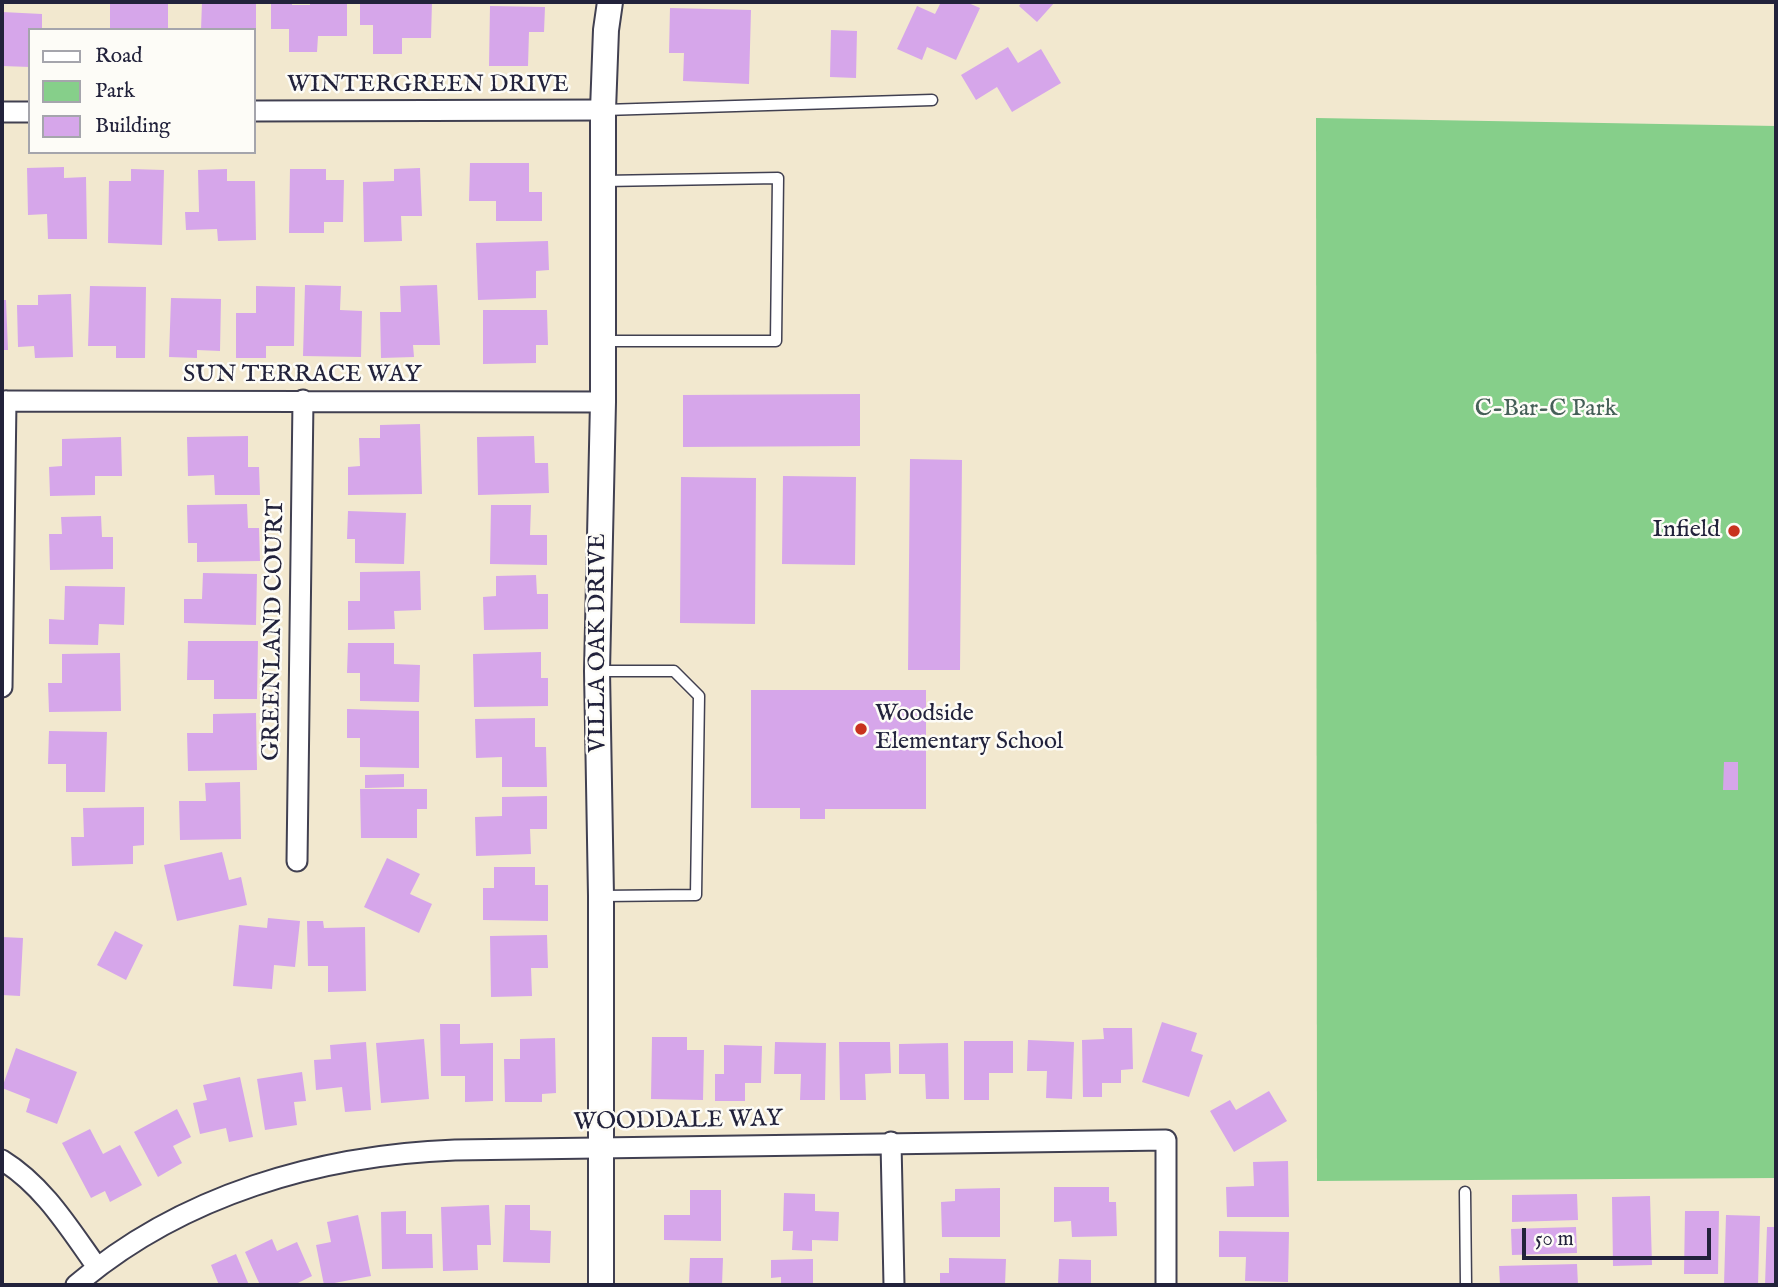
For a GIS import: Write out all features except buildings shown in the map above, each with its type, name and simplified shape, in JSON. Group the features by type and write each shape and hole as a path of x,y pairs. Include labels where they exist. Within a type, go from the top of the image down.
{"street":[{"name":"VILLA OAK DRIVE","path":"601,1285 597,671 603,402 603,110 606,30 610,2"},
{"name":"WINTERGREEN DRIVE","path":"256,111 603,110"},
{"path":"2,112 28,112"},
{"name":"GREENLAND COURT","path":"296,861 303,400"},
{"path":"2,687 4,401"},
{"name":"SUN TERRACE WAY","path":"4,401 603,402"},
{"name":"WOODDALE WAY","path":"76,1285 97,1267 137,1241 251,1186 318,1167 386,1155 428,1151 1166,1139 1166,1285"},
{"path":"891,1142 894,1285"},
{"path":"2,1160 18,1170 46,1197 97,1267"}],"lane":[{"path":"603,110 932,100"},
{"path":"602,341 776,341 778,178 603,181"},
{"path":"597,671 674,671 699,696 696,895 600,896"},
{"path":"1465,1192 1466,1285"}],"green space":[{"name":"C-Bar-C Park","path":"1316,118 1776,126 1776,1178 1317,1181"}],"place":[{"name":"Infield","path":"1734,531"},
{"name":"Woodside Elementary School","path":"861,729"}]}
